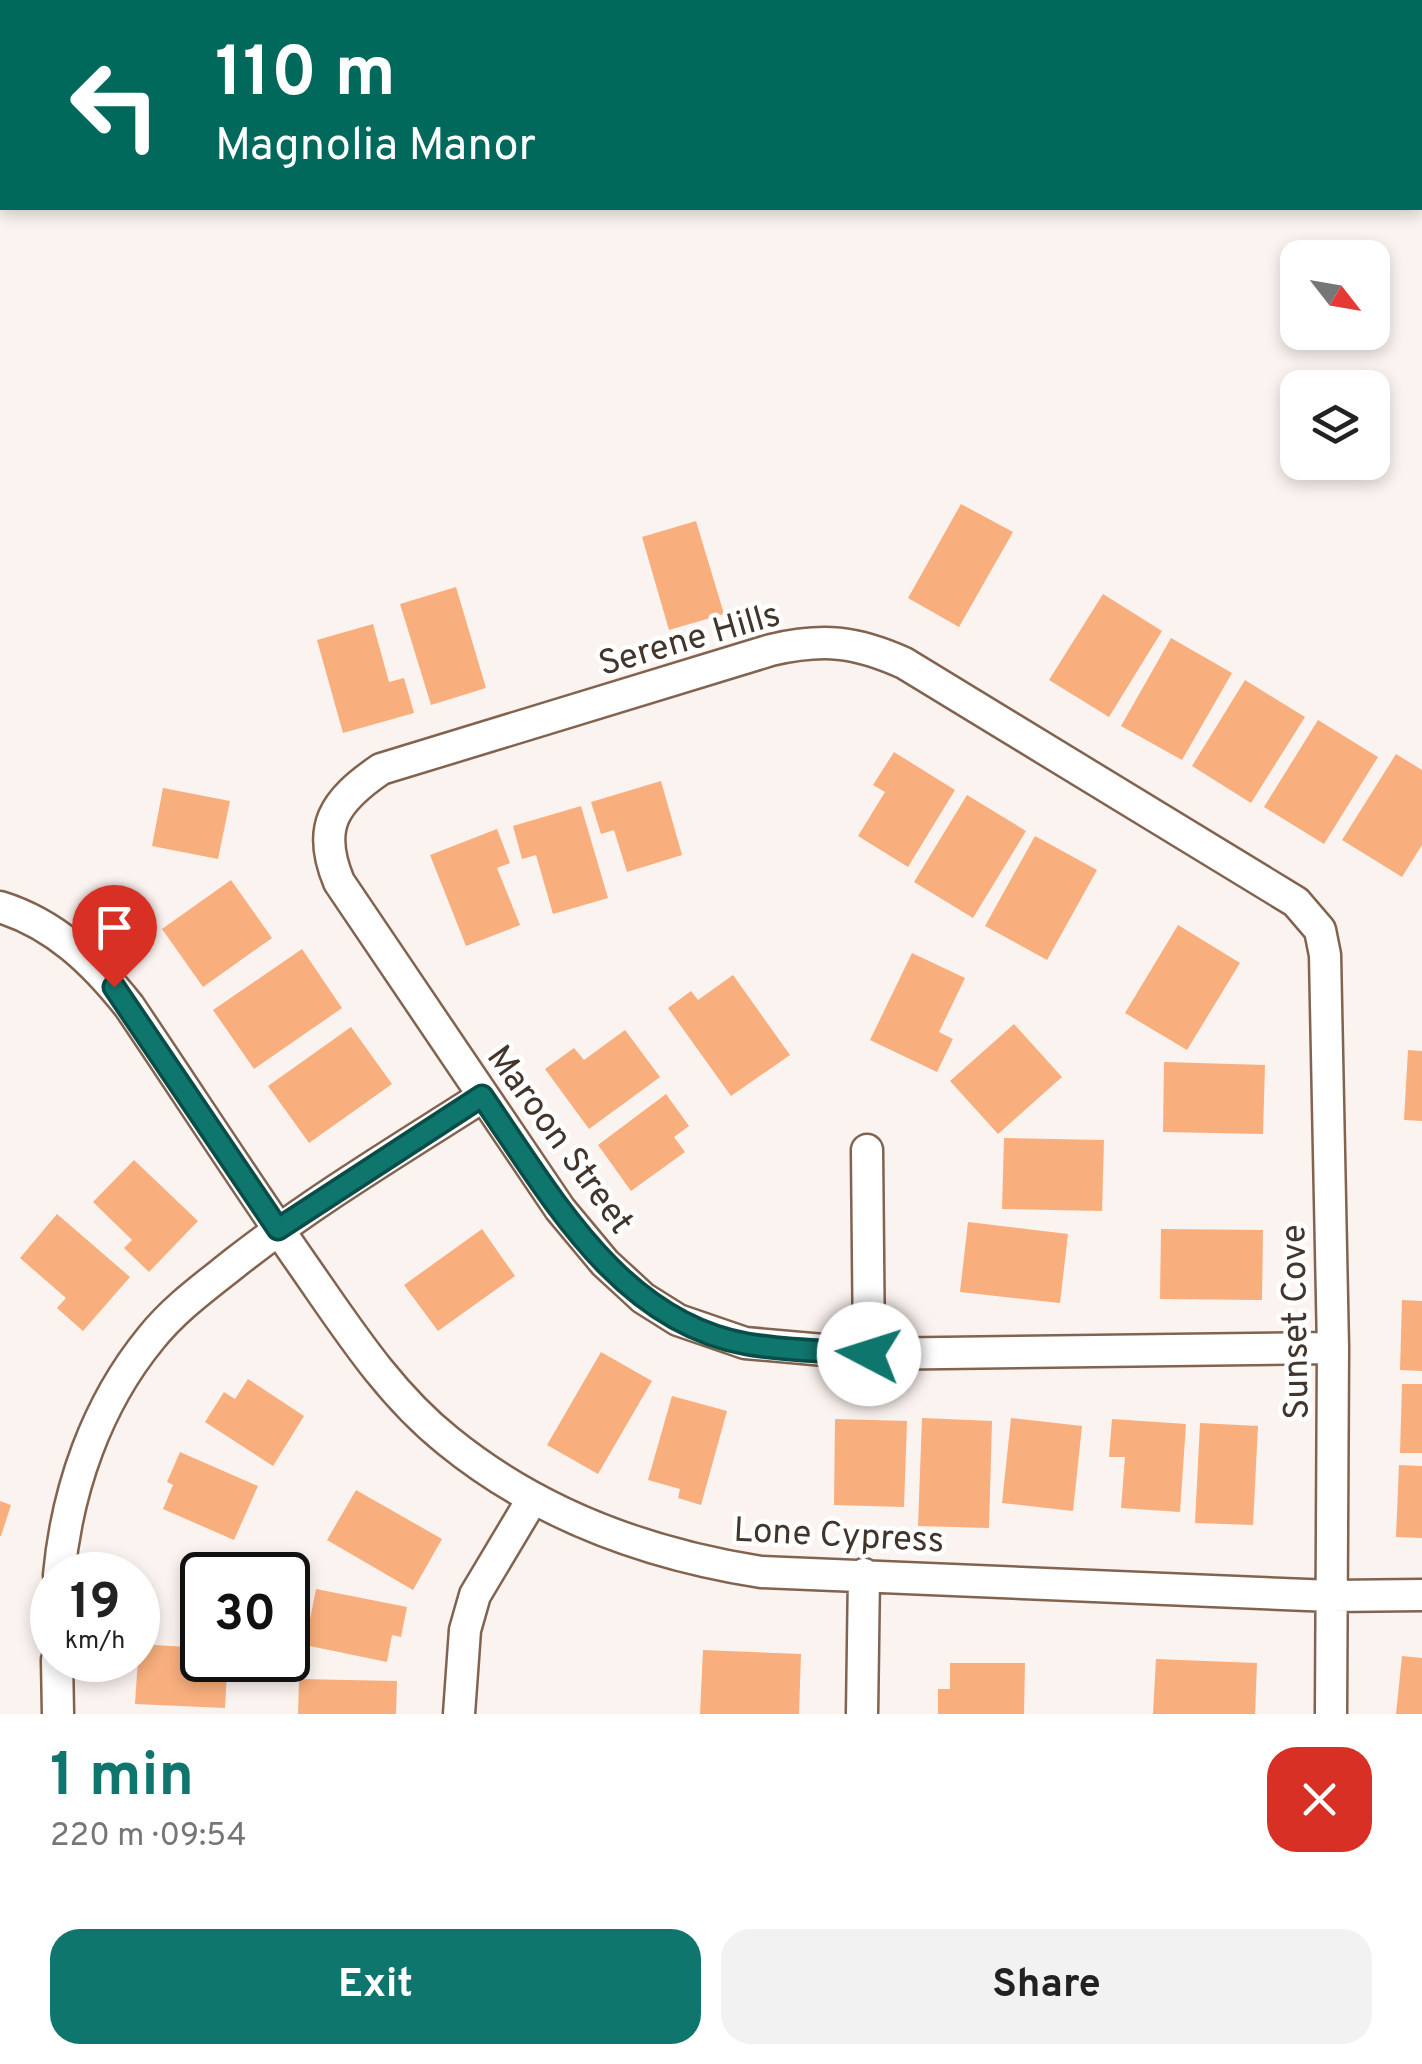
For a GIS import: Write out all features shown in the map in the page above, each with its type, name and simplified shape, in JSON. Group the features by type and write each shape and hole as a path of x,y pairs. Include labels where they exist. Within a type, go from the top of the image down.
{"street":[{"name":"Serene Hills","path":"330,824 352,793 381,769 771,650 809,643 860,645 904,663 1279,890 1309,915 1320,930"},
{"name":"Maroon Street","path":"330,824 327,844 339,882 560,1209 605,1263 643,1298 678,1320 745,1344 869,1354 1333,1348"},
{"name":"Lone Cypress","path":"0,907 65,939 99,968 129,1006 355,1340 418,1414 486,1469 532,1498 593,1528 629,1542 716,1564 776,1572 1332,1596 1422,1595"},
{"name":"Sunset Cove","path":"1320,930 1326,954 1333,1348 1331,1714"},
{"path":"62,1552 70,1500 83,1460 125,1375 150,1338 183,1304 278,1229 482,1096"},
{"path":"868,1150 869,1354"},
{"path":"459,1714 464,1630 475,1595 532,1498"},
{"path":"862,1714 864,1574"},
{"path":"58,1682 58,1714"}],"building":[{"path":"961,504 1013,532 959,627 908,598"},
{"path":"696,521 724,614 669,630 642,537"},
{"path":"456,587 486,688 431,705 400,604"},
{"path":"1103,594 1162,631 1109,717 1049,680"},
{"path":"373,624 389,682 404,678 414,713 343,733 317,640"},
{"path":"1171,638 1232,673 1182,760 1121,726"},
{"path":"1245,680 1305,717 1251,803 1192,766"},
{"path":"1318,720 1378,757 1324,844 1264,807"},
{"path":"894,752 955,790 908,867 858,836 885,792 873,785"},
{"path":"1396,754 1422,770 1422,845 1402,877 1342,840"},
{"path":"661,781 682,855 627,872 614,830 601,834 591,802"},
{"path":"163,788 230,801 218,859 152,846"},
{"path":"967,795 1026,831 973,918 914,882"},
{"path":"581,806 608,898 553,914 536,855 522,859 513,826"},
{"path":"497,829 510,863 497,868 520,925 466,946 430,855"},
{"path":"1035,836 1097,870 1047,960 985,926"},
{"path":"231,880 272,938 203,987 162,929"},
{"path":"1178,925 1240,963 1187,1050 1125,1013"},
{"path":"302,949 342,1008 254,1069 213,1010"},
{"path":"912,953 965,978 939,1032 953,1039 937,1072 870,1040"},
{"path":"733,975 790,1055 731,1096 668,1008 691,991 698,1000"},
{"path":"1014,1024 1062,1077 998,1134 950,1081"},
{"path":"351,1027 392,1084 309,1143 268,1086"},
{"path":"625,1030 660,1077 589,1129 545,1069 574,1048 584,1060"},
{"path":"1408,1050 1422,1051 1422,1121 1404,1120"},
{"path":"1164,1062 1265,1065 1263,1134 1163,1132"},
{"path":"666,1094 689,1126 674,1137 685,1152 631,1191 598,1145"},
{"path":"1004,1138 1104,1140 1102,1211 1002,1209"},
{"path":"134,1160 198,1221 149,1272 124,1248 132,1240 93,1202"},
{"path":"57,1214 130,1277 83,1331 57,1308 66,1298 20,1258"},
{"path":"968,1222 1068,1234 1060,1303 960,1292"},
{"path":"482,1229 515,1276 438,1331 404,1285"},
{"path":"1161,1229 1263,1230 1262,1300 1160,1299"},
{"path":"1402,1300 1422,1301 1422,1371 1400,1370"},
{"path":"601,1352 652,1381 598,1474 547,1445"},
{"path":"248,1379 304,1416 273,1466 205,1422 224,1392 235,1399"},
{"path":"1402,1384 1422,1384 1422,1453 1400,1453"},
{"path":"672,1396 727,1411 701,1505 678,1498 680,1489 648,1480"},
{"path":"922,1418 992,1421 989,1528 918,1526"},
{"path":"1011,1418 1082,1426 1073,1511 1002,1503"},
{"path":"835,1419 907,1421 904,1507 834,1505"},
{"path":"1112,1419 1186,1424 1180,1512 1121,1508 1125,1457 1109,1457"},
{"path":"1200,1423 1258,1426 1253,1525 1195,1523"},
{"path":"180,1452 258,1486 234,1540 163,1509 173,1485 167,1482"},
{"path":"1399,1465 1422,1466 1422,1538 1396,1537"},
{"path":"356,1490 442,1539 413,1590 327,1540"},
{"path":"0,1501 11,1505 1,1536 0,1536"},
{"path":"316,1589 407,1607 401,1637 392,1635 387,1662 310,1646"},
{"path":"160,1645 180,1647 180,1682 226,1682 225,1708 135,1704 136,1682 160,1682"},
{"path":"703,1650 801,1654 799,1714 700,1714"},
{"path":"1402,1656 1422,1658 1422,1714 1396,1714"},
{"path":"1156,1659 1257,1663 1255,1714 1153,1714"},
{"path":"950,1663 1025,1663 1024,1714 938,1714 938,1689 950,1689"},
{"path":"397,1681 396,1714 298,1714 299,1682"}],"route":[{"path":"114,987 278,1229 482,1096 560,1209 605,1263 643,1298 678,1320 745,1344 869,1354"}]}
